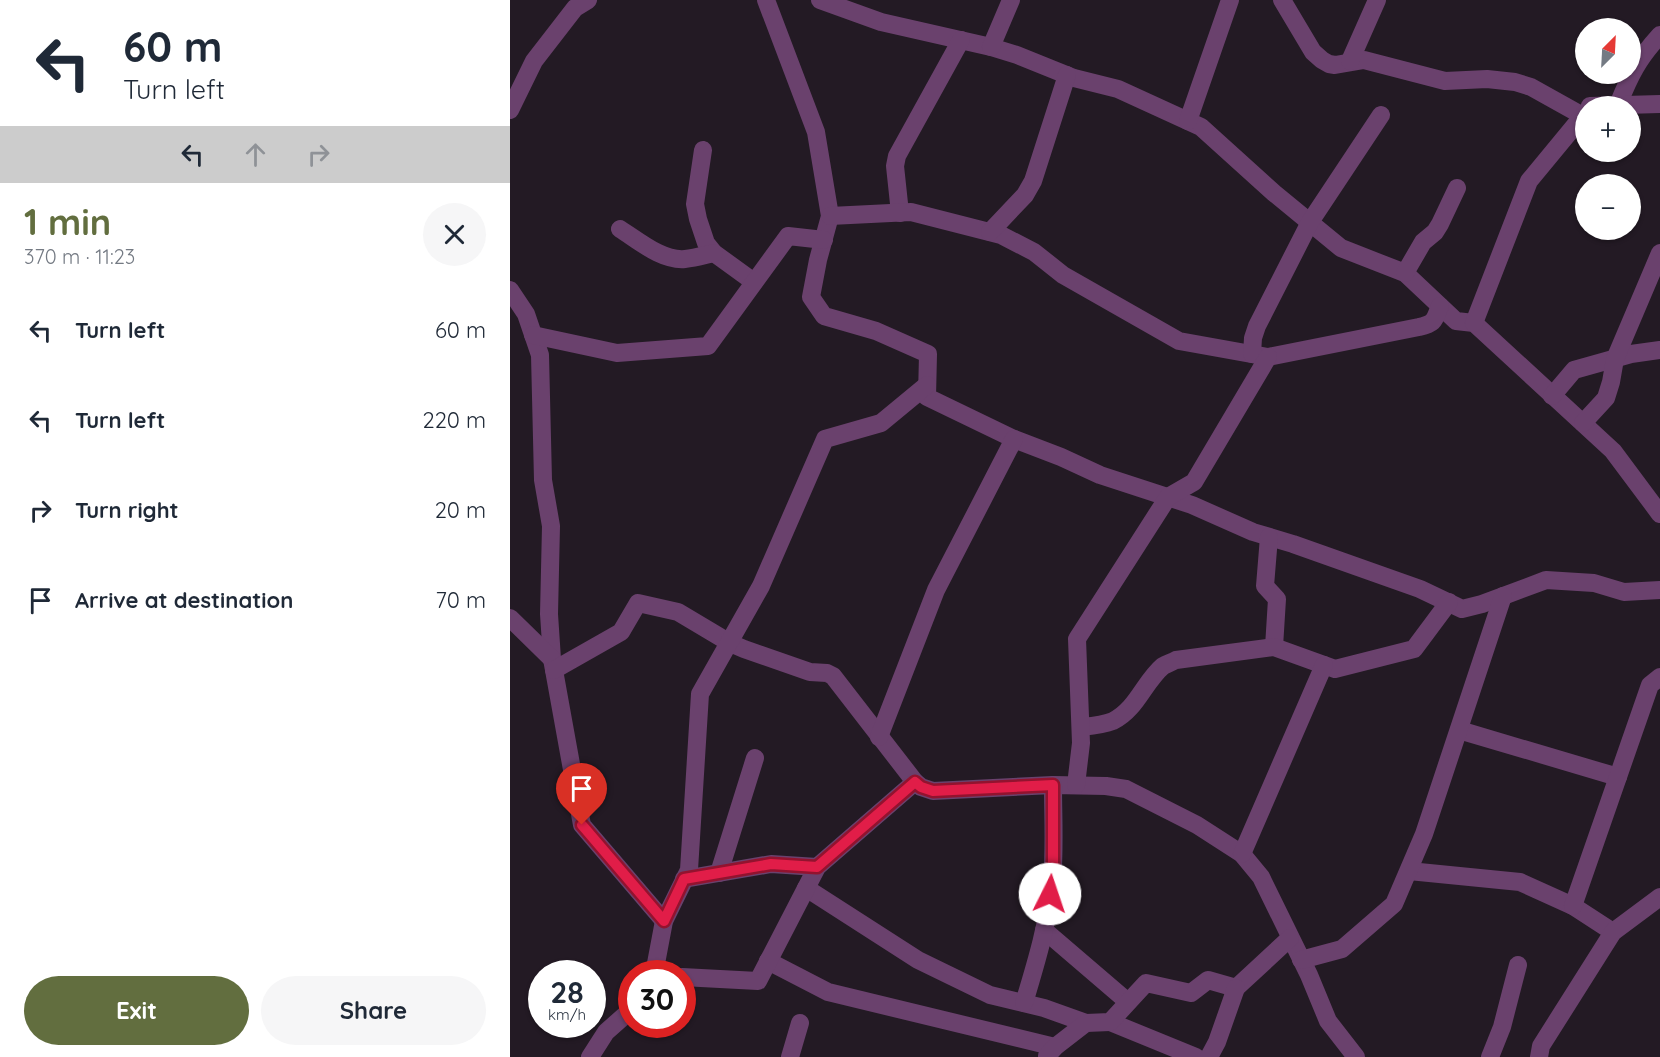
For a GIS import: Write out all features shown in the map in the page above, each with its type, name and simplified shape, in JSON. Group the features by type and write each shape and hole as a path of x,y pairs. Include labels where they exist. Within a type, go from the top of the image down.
{"street":[{"path":"510,110 534,61 575,8 588,0"},
{"path":"766,0 816,132 830,216 812,297 824,316 876,331 928,354 927,397 1014,439 1100,475 1192,505 1253,532 1420,589 1462,609 1482,604 1546,580 1594,583 1624,592 1660,590"},
{"path":"820,0 881,22 1017,55 1067,75 1118,89 1201,127 1274,193 1341,248 1405,273 1456,321 1474,323 1613,451 1660,514"},
{"path":"991,47 1011,0"},
{"path":"1188,121 1230,0"},
{"path":"1282,0 1313,52 1329,64 1372,61 1445,81 1487,79 1515,82 1575,107"},
{"path":"1350,62 1377,0"},
{"path":"1622,96 1644,52 1660,35"},
{"path":"900,213 894,165 897,156 961,40"},
{"path":"990,232 1025,195 1033,182 1067,75"},
{"path":"1641,104 1660,104"},
{"path":"1076,785 1081,743 1077,639 1168,497 1194,482 1260,355 1253,338 1257,326 1310,222 1381,115"},
{"path":"1474,323 1529,181 1575,125"},
{"path":"703,150 695,204 706,243 714,254 754,282"},
{"path":"1405,273 1423,242 1435,232 1440,224 1457,188"},
{"path":"830,216 911,212 1001,235 1034,252 1063,275 1179,341 1260,355 1431,323 1440,306"},
{"path":"620,229 655,251 670,257 683,259 714,254"},
{"path":"533,335 617,353 708,346 788,236 824,240"},
{"path":"1583,423 1606,398 1615,359 1660,253"},
{"path":"510,290 526,314 540,355 543,480 551,526 549,614 553,665 582,825 664,921"},
{"path":"1552,396 1574,370 1631,354 1660,350"},
{"path":"657,960 664,921 689,870 700,694 760,586 825,439 881,423 927,385"},
{"path":"879,737 936,590 1014,439"},
{"path":"1269,537 1265,586 1277,599 1274,647"},
{"path":"1301,960 1342,949 1394,903 1424,834 1503,596"},
{"path":"1081,727 1104,724 1119,717 1132,706 1164,666 1176,660 1274,647 1335,669 1414,649 1449,602"},
{"path":"553,665 621,632 638,603 678,612 730,642 810,672 833,676 879,737 921,787 933,791 1053,785 1106,786 1126,789 1197,825 1242,855 1262,877 1328,1021 1356,1057"},
{"path":"510,618 553,665"},
{"path":"1242,855 1324,665"},
{"path":"1573,906 1650,685 1660,676"},
{"path":"1459,730 1618,777"},
{"path":"719,873 755,758"},
{"path":"696,978 758,981 817,867 915,782"},
{"path":"1024,1003 1042,942 1052,882 1053,785"},
{"path":"684,879 771,864 817,867"},
{"path":"1409,871 1520,882 1573,906 1613,932"},
{"path":"806,888 918,960 990,995 1044,1008 1086,1023 1110,1022 1196,1057"},
{"path":"1539,1057 1541,1046 1613,932 1660,897"},
{"path":"1044,930 1128,1002"},
{"path":"1209,1057 1217,1042 1236,988 1290,938"},
{"path":"768,961 828,992 1051,1052 1086,1023"},
{"path":"1490,1057 1502,1027 1518,965"},
{"path":"1110,1022 1146,983 1191,993 1208,980 1236,988"},
{"path":"590,1057 606,1032 618,1021"},
{"path":"790,1057 800,1023"}],"route":[{"path":"582,825 664,921 684,879 771,864 817,867 915,782 933,791 1053,785 1053,870 1050,894"}]}
